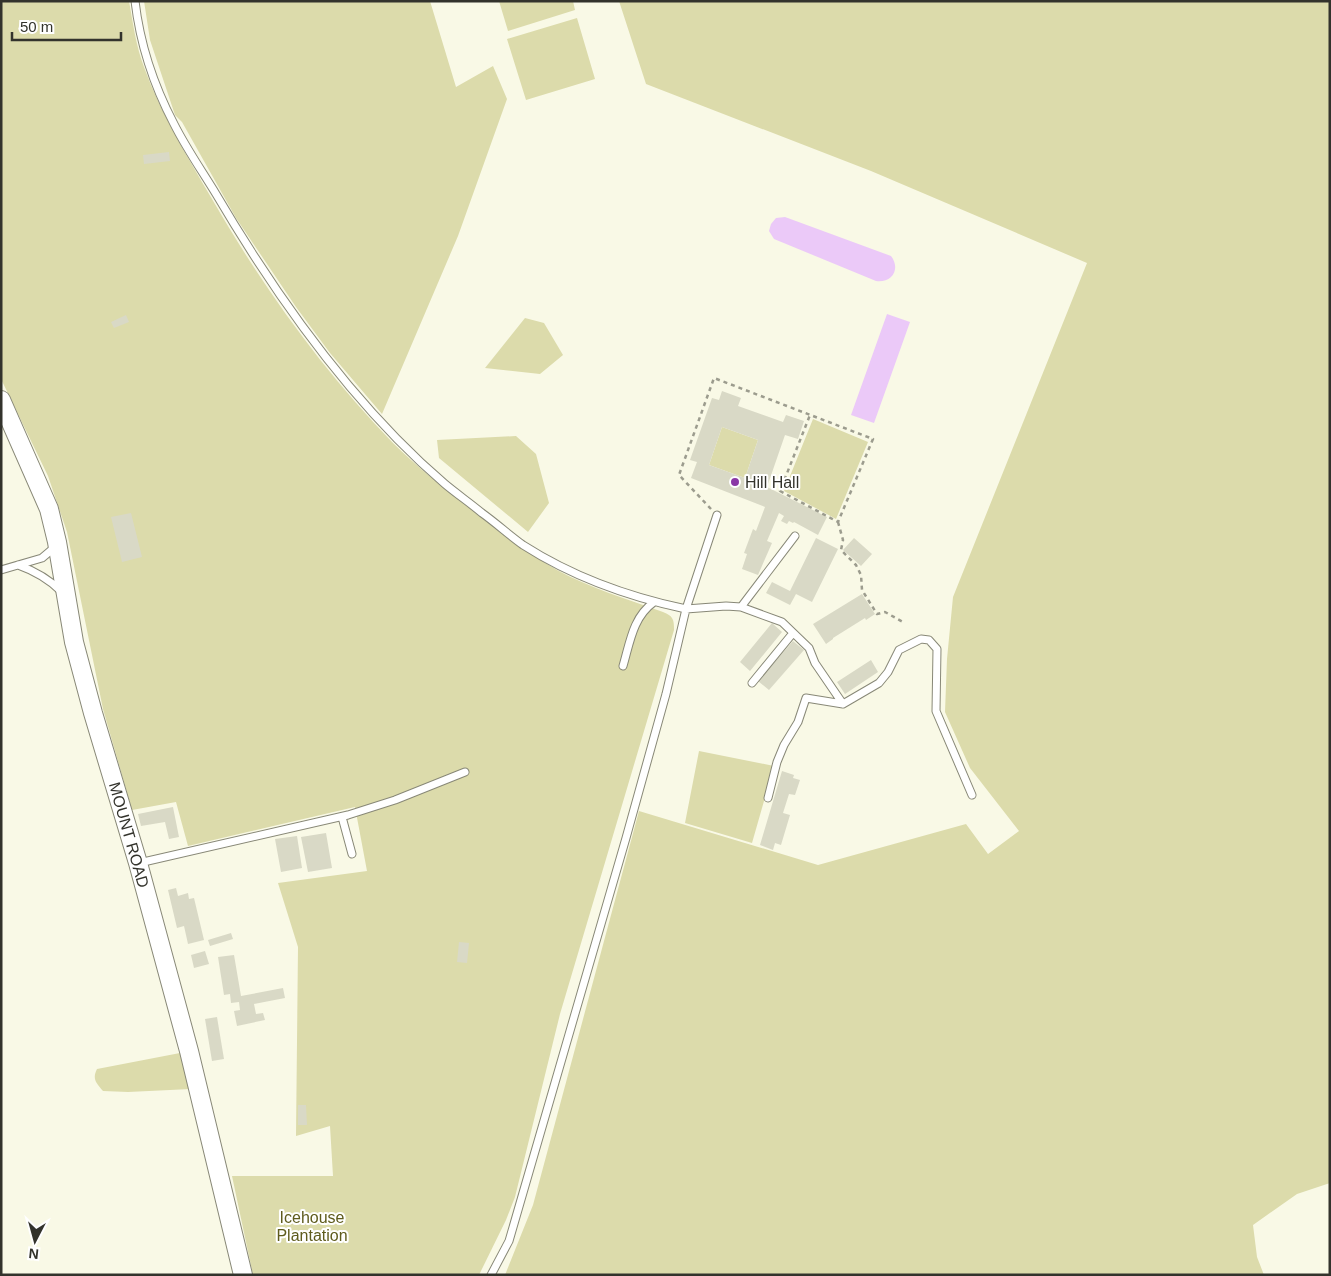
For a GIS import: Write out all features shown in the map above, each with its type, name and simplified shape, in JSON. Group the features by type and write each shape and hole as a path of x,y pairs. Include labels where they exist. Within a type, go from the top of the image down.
{"street":[{"name":"MOUNT ROAD","path":"1,400 49,509 57,542 74,642 138,863 189,1051 243,1275"}],"lane":[{"path":"135,1 137,20 151,72 174,124 238,232 284,300 342,377 398,439 445,483 522,544 559,566 599,584 654,602 686,610 726,606 741,607 782,622 809,648 815,663 843,704"},
{"path":"491,1275 508,1241 626,838 666,694 686,610 717,515"},
{"path":"741,607 795,536"},
{"path":"1,570 42,558 53,549 57,542"},
{"path":"17,565 49,580 65,596"},
{"path":"623,666 638,618 654,602"},
{"path":"752,683 793,633"},
{"path":"768,798 777,762 784,745 798,722 806,698 843,704 879,683 888,672 899,650 921,640 929,640 937,649 936,710 972,795"},
{"path":"138,863 342,817 395,800 465,772"},
{"path":"342,817 352,854"}],"path":[{"path":"717,515 679,475 714,378 873,439 838,522 843,540 841,550 856,565 861,575 862,590 877,614 885,612 903,622"},
{"path":"810,415 780,492 838,522"}],"green space":[{"name":"Icehouse Plantation","path":"1,1 129,1 137,43 144,67 166,118 193,167 252,264 295,327 342,387 393,443 426,473 520,546 557,570 609,593 666,613 673,621 674,630 560,1014 515,1197 479,1275 253,1275 232,1176 333,1176 330,1126 296,1136 298,947 278,883 367,871 355,807 188,846 176,802 132,810 103,709 67,532 48,476 1,379"},
{"path":"144,1 430,1 456,87 493,66 507,99 458,236 382,414 330,353 296,307 236,218 182,122 175,115 150,40"},
{"path":"499,1 573,1 575,10 508,31"},
{"path":"619,1 1330,1 1330,1183 1297,1194 1253,1225 1257,1257 1264,1275 505,1275 533,1205 639,811 818,865 966,824 988,854 1019,831 970,768 945,712 947,659 953,597 1087,263 871,171 646,84"},
{"path":"577,18 595,79 526,100 507,39"},
{"path":"525,318 544,323 563,355 540,374 485,368"},
{"path":"813,419 868,442 836,519 784,491"},
{"path":"722,427 758,440 745,478 709,465"},
{"path":"516,436 536,454 549,503 528,532 439,458 437,440"},
{"path":"699,751 774,766 752,843 685,823"},
{"path":"180,1053 191,1089 128,1092 103,1091 95,1081 97,1069"}],"shaded area":[{"path":"785,217 891,256 895,266 893,274 886,280 876,281 774,239 769,231 771,224 776,218"},
{"path":"887,314 910,322 874,423 851,415"}],"building":[{"path":"169,152 170,161 144,164 143,155"},
{"path":"126,315 129,322 114,328 111,322"},
{"name":"Hill Hall","path":"722,391 741,398 738,406 783,422 786,415 804,421 798,439 785,435 767,487 827,517 818,535 794,522 789,521 787,524 781,521 784,516 779,513 767,541 772,543 758,575 742,569 747,554 744,553 753,529 756,531 765,507 691,478 697,462 690,460 712,398 719,400","holes":["722,427 758,440 745,478 709,465"]},
{"path":"131,513 142,557 122,562 111,517"},
{"path":"816,538 838,549 812,602 796,594 790,605 766,593 772,582 790,591"},
{"path":"854,538 872,554 861,566 843,550"},
{"path":"862,594 875,614 866,620 865,618 826,644 813,624"},
{"path":"772,623 782,632 750,671 740,662"},
{"path":"793,641 804,650 769,690 758,681"},
{"path":"871,660 878,672 845,694 837,682"},
{"path":"782,771 794,775 793,778 800,780 795,795 789,794 783,813 790,815 781,845 775,843 773,850 760,845"},
{"path":"173,807 179,837 169,839 165,822 141,826 138,814"},
{"path":"326,833 332,868 308,872 301,837"},
{"path":"297,836 302,868 281,872 275,839"},
{"path":"176,888 178,896 188,893 189,899 194,898 204,940 188,944 184,926 177,928 168,890"},
{"path":"231,933 233,939 210,946 208,940"},
{"path":"459,942 469,943 467,963 457,962"},
{"path":"205,951 209,964 194,968 191,955"},
{"path":"234,955 241,996 283,988 285,998 254,1004 256,1014 263,1013 265,1020 237,1026 234,1011 240,1010 239,1002 231,1003 230,994 224,995 218,957"},
{"path":"217,1017 224,1059 212,1061 205,1019"},
{"path":"298,1105 306,1105 307,1125 298,1125"}],"place":[{"name":"Hill Hall","path":"735,482"}]}
